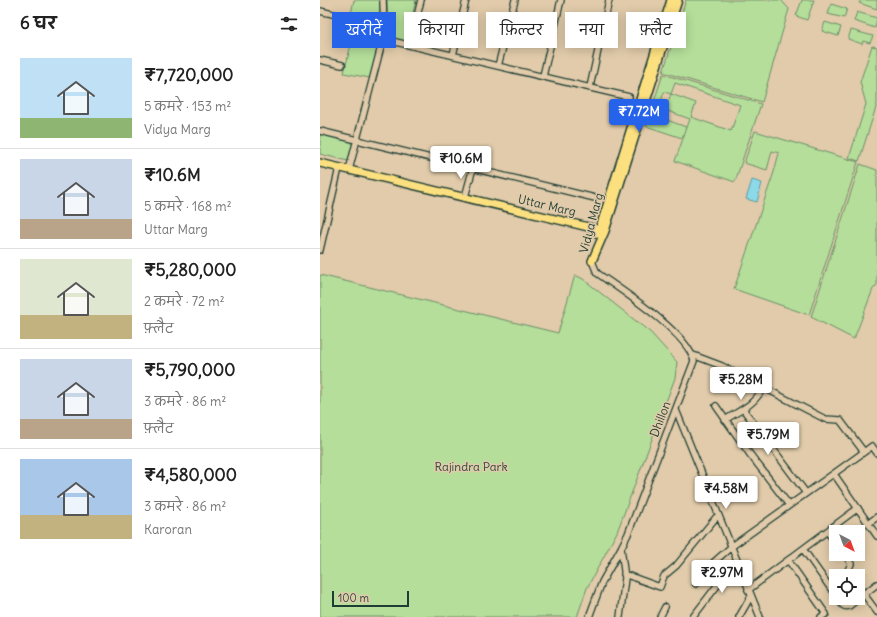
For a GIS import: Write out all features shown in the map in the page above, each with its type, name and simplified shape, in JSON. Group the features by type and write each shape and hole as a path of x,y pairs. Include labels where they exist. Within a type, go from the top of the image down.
{"main road":[{"name":"Vidya Marg","path":"602,230 671,0"},
{"name":"Vidya Marg","path":"592,261 678,0"},
{"name":"Uttar Marg","path":"320,163 602,230"}],"street":[{"path":"383,0 383,12"},
{"path":"418,12 421,0"},
{"path":"453,55 466,0"},
{"path":"498,66 515,0"},
{"path":"543,76 561,0"},
{"path":"590,87 609,0"},
{"path":"320,11 332,14"},
{"path":"349,170 381,48"},
{"path":"423,48 630,97"},
{"path":"320,60 342,65"},
{"path":"320,131 595,198"},
{"path":"320,250 339,168"},
{"path":"465,197 473,168"},
{"path":"592,261 597,273 660,319 680,337 693,355 722,366 825,419 840,420 864,452"},
{"name":"Dhillon","path":"589,617 602,582 621,548 676,410 692,368 694,361 693,355"},
{"path":"725,420 744,410 756,400 764,387"},
{"path":"716,406 749,453 789,505"},
{"path":"676,410 760,617"},
{"path":"744,410 806,493"},
{"path":"696,584 731,546 874,445 877,453"},
{"path":"834,474 877,536"},
{"path":"748,590 858,508"},
{"path":"624,574 660,587 664,576 676,566 718,515"},
{"path":"869,523 877,517"},
{"path":"620,617 623,601 624,574 621,548"},
{"path":"802,549 829,586"},
{"path":"788,560 825,616"},
{"path":"693,617 736,561"},
{"path":"865,593 877,584"},
{"path":"865,595 877,611"},
{"path":"739,617 751,596"},
{"path":"841,605 846,607 850,605"},
{"path":"660,617 665,607"}],"green space":[{"path":"354,0 380,0 380,12 351,12"},
{"path":"387,0 416,0 413,12 404,12 404,42 396,40 396,12 387,12"},
{"path":"686,0 781,0 789,9 762,102 663,72 671,48 686,48 686,12 682,12"},
{"path":"802,0 814,0 807,20 796,16"},
{"path":"861,0 877,0 877,9 859,3"},
{"path":"831,4 847,9 844,18 828,14"},
{"path":"857,12 877,18 875,28 854,21"},
{"path":"825,22 841,27 838,36 822,31"},
{"path":"851,30 873,36 870,43 863,41 862,44 848,39"},
{"path":"872,46 877,47 877,104 859,161 849,158 866,104 860,82"},
{"path":"350,48 377,48 370,78 344,73"},
{"path":"663,74 761,104 735,182 675,161 690,119 665,110 671,94 664,92 656,116 686,127 682,138 646,126","holes":["675,83 740,105 731,131 691,117 696,103 671,94"]},
{"path":"755,131 858,162 809,315 734,289 774,172 779,153 772,151 767,170 744,163"},
{"path":"320,133 353,141 348,161 320,154"},
{"path":"860,164 877,170 877,285 873,289 854,339 811,317"},
{"name":"Rajindra Park","path":"320,275 558,333 575,275 583,279 651,333 677,362 675,378 617,532 587,588 577,617 320,617"}],"water":[{"path":"752,180 762,183 757,202 746,199"}]}
